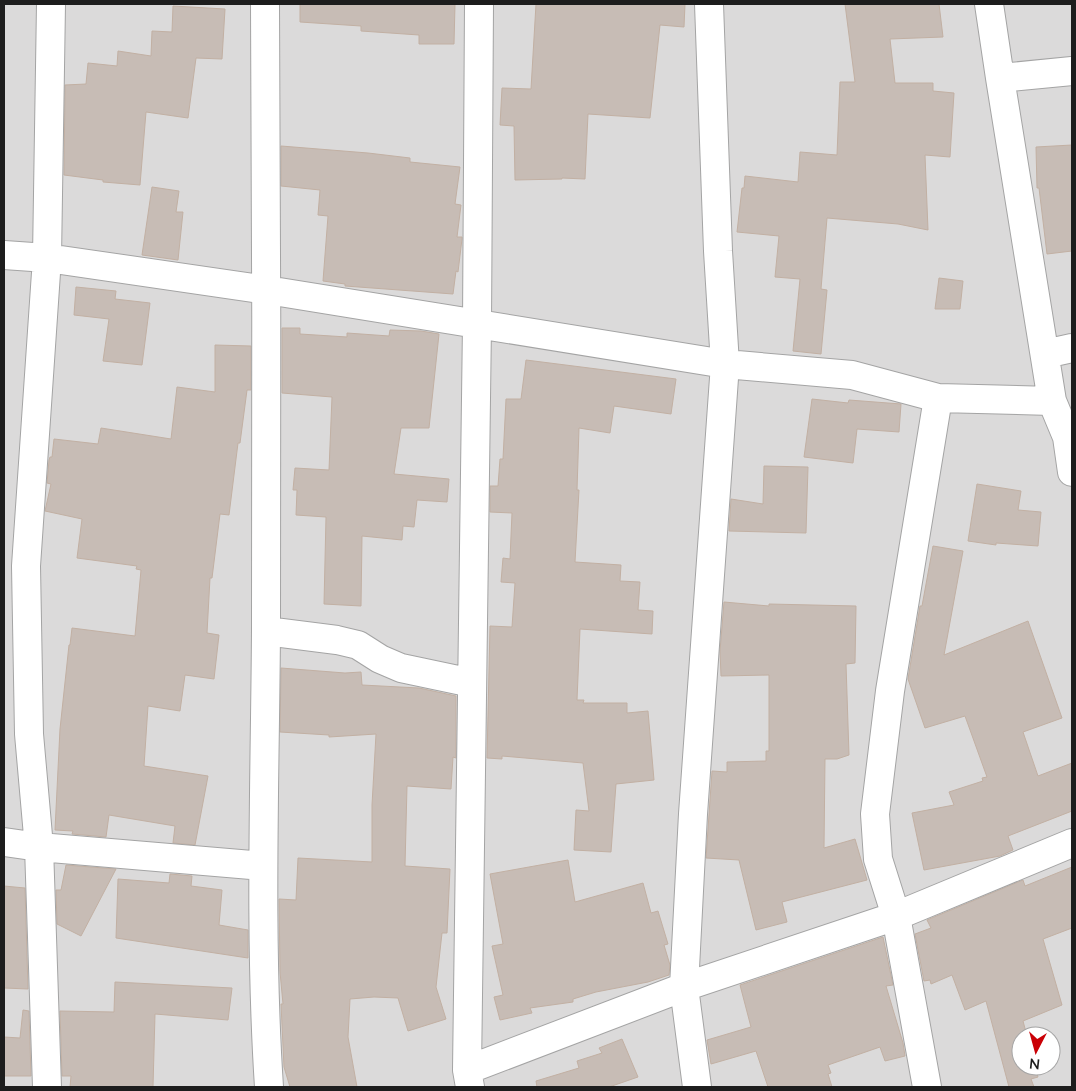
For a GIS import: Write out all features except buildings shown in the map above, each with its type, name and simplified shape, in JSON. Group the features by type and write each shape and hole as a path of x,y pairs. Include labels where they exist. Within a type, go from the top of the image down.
{"street":[{"path":"47,1087 39,847 29,734 26,566 47,258 51,4"},
{"path":"265,4 267,290 263,866 264,1015 269,1087"},
{"path":"479,4 469,1079 684,986 896,916 1072,843"},
{"path":"697,1087 684,986 693,814 725,364 718,252 709,4"},
{"path":"990,4 1000,78 1052,401 1069,437 1072,472"},
{"path":"1000,78 1072,71"},
{"path":"4,255 47,258 267,290 725,364 852,375 938,398 1052,401"},
{"path":"1045,354 1072,348"},
{"path":"927,1087 896,916 878,859 875,814 890,691 938,398"},
{"path":"266,631 336,640 358,645 380,659 401,668 472,683"},
{"path":"4,842 39,847 263,866"}],"shaded area":[{"path":"4,4 1072,4 1072,1087 4,1087"}]}
